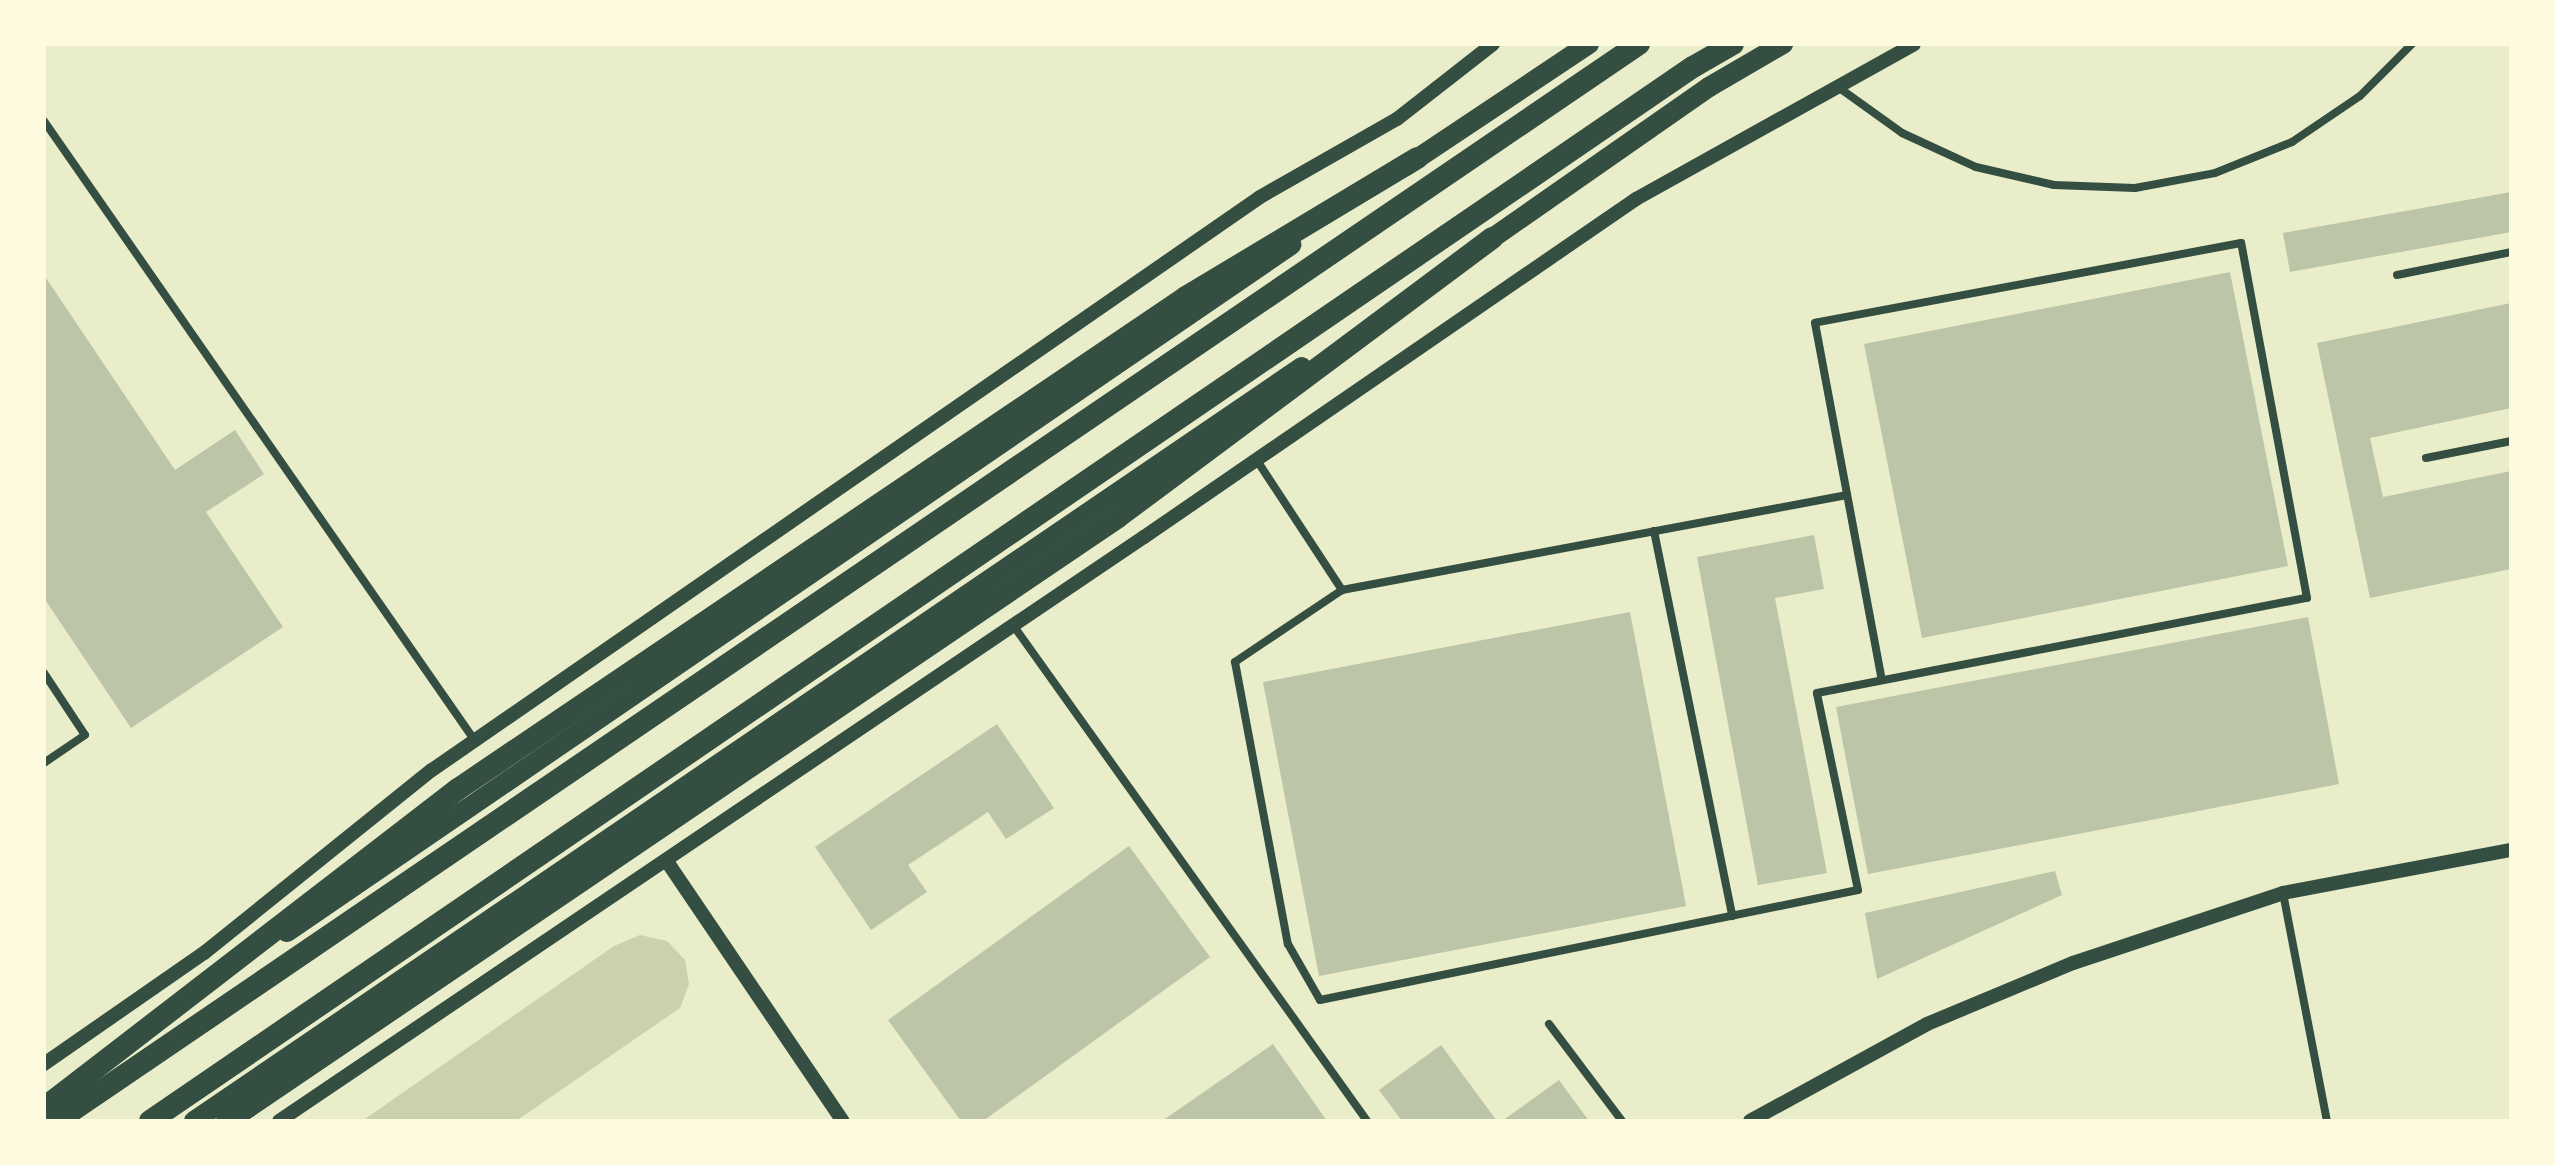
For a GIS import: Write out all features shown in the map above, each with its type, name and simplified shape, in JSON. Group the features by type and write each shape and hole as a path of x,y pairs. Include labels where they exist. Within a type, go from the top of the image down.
{"highway":[{"path":"57,1121 1639,44"},
{"path":"150,1121 1693,67 1733,44"},
{"path":"44,1108 458,789 1186,297 1417,158"},
{"path":"227,1121 1118,517 1492,238"}],"main road":[{"path":"44,1099 1417,158 1589,44"},
{"path":"194,1121 1709,87 1783,44"}],"street":[{"path":"44,1064 204,953 432,770 1260,197 1397,119 1493,44"},
{"path":"279,1121 1636,199 1914,44"},
{"path":"1838,86 1902,133 1976,167 2054,185 2135,188 2215,173 2292,142 2360,96 2412,44"},
{"path":"44,121 475,741"},
{"path":"1847,495 1342,590 1235,662 1288,944 1320,1000 1858,890 1817,693 2307,598 2241,243 1815,323 1882,680"},
{"path":"2397,275 2511,252"},
{"path":"2426,458 2511,441"},
{"path":"1256,459 1342,590"},
{"path":"1654,531 1732,916"},
{"path":"1013,625 1367,1121"},
{"path":"44,673 85,735 44,763"},
{"path":"1750,1121 1927,1024 2073,963 2283,893 2511,850"},
{"path":"666,860 843,1121"},
{"path":"2283,893 2327,1121"},
{"path":"1549,1024 1622,1121"}],"green space":[{"path":"640,935 667,941 685,960 689,984 680,1008 516,1121 362,1121 614,946"}],"building":[{"path":"2511,192 2511,232 2290,272 2283,233"},
{"path":"2230,272 2288,566 1922,638 1864,344"},
{"path":"44,275 175,470 235,430 264,474 206,512 283,627 131,728 44,598"},
{"path":"2511,303 2511,408 2370,438 2383,497 2511,471 2511,569 2370,598 2317,343"},
{"path":"1814,535 1824,589 1775,598 1827,873 1758,885 1697,557"},
{"path":"1630,612 1686,906 1319,976 1263,682"},
{"path":"2308,617 2339,784 1868,874 1836,707"},
{"path":"997,724 1054,808 1006,839 988,812 908,865 927,892 871,930 815,847"},
{"path":"1129,846 1210,957 983,1121 961,1121 888,1020"},
{"path":"2055,871 2062,895 1877,979 1865,913"},
{"path":"1273,1044 1327,1121 1162,1121"},
{"path":"1441,1045 1497,1121 1402,1121 1379,1090"},
{"path":"1559,1080 1589,1121 1502,1121"}]}
